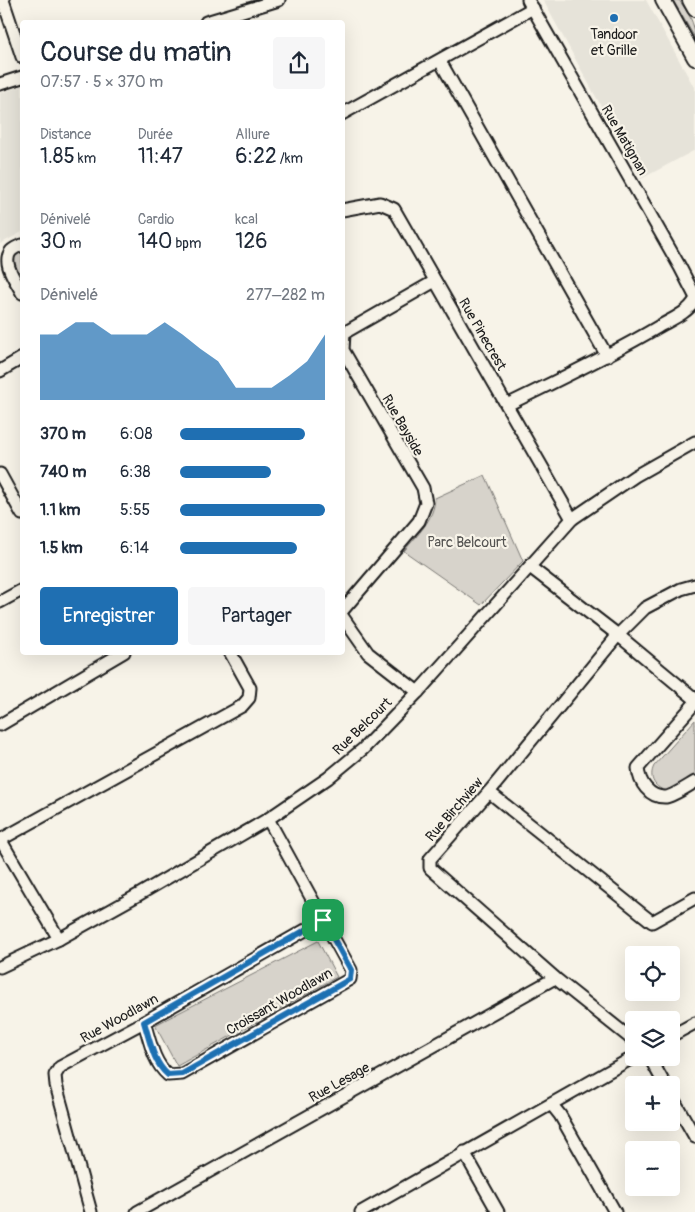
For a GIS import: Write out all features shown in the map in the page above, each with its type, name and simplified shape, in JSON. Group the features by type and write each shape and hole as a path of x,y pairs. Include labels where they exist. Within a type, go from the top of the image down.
{"main road":[{"path":"663,0 689,40 695,58"},
{"path":"690,0 695,10"}],"street":[{"path":"4,0 20,51"},
{"path":"213,20 279,0"},
{"path":"345,112 440,61 530,4"},
{"name":"Rue Matignan","path":"530,4 695,296"},
{"path":"440,61 607,356"},
{"path":"0,84 20,78"},
{"name":"Rue Pinecrest","path":"345,209 380,203 394,209 572,519"},
{"path":"20,246 12,250 8,260 10,270 20,289"},
{"name":"Rue Bayside","path":"345,332 436,281"},
{"path":"507,405 607,356 692,306 695,300"},
{"name":"Rue Bayside","path":"345,353 422,488 426,503 419,521 345,607"},
{"path":"0,371 20,359"},
{"name":"Rue Belcourt","path":"0,967 59,939 268,819 328,778 363,749 418,692 572,519 635,476 695,442"},
{"path":"0,474 20,510"},
{"path":"530,567 618,635 695,701 638,768 639,778 646,789 657,795 667,797 695,782"},
{"name":"Rue Birchview","path":"625,1034 555,978 430,868 430,859 489,792 618,635 645,608 681,589 695,585"},
{"path":"0,602 20,591"},
{"path":"345,620 368,653 418,692"},
{"path":"0,725 119,655"},
{"path":"59,939 0,840 242,706 249,698 250,688 232,655"},
{"path":"489,792 652,922 695,898"},
{"name":"Croissant Woodlawn","path":"144,1022 153,1051 161,1068 168,1075 182,1074 350,979 351,970 268,819"},
{"name":"Rue Woodlawn","path":"91,1212 56,1086 55,1075 60,1067 144,1022 323,920"},
{"name":"Rue Lesage","path":"137,1212 555,978"},
{"path":"680,1031 695,1023"},
{"path":"361,1212 625,1062"},
{"path":"552,1104 615,1212"},
{"path":"680,1111 695,1138"},
{"path":"464,1152 498,1212"}],"shaded area":[{"path":"543,0 646,0 695,89 695,150 641,179"},
{"path":"20,87 20,233 0,244 0,93"}],"green space":[{"path":"673,0 679,0 688,14 694,27 695,38"},
{"path":"20,251 20,281 13,266 15,253"},
{"name":"Parc Belcourt","path":"485,475 523,561 481,605 404,551 420,533 428,520 432,513 435,498"},
{"path":"695,720 695,777 668,791 663,790 652,779 652,770"},
{"path":"318,941 337,977 177,1066 155,1025"}],"place":[{"name":"Tandoor et Grille","path":"614,18"}],"route":[{"path":"323,920 351,970 350,979 182,1074 168,1075 161,1068 153,1051 144,1022 323,920"}]}
